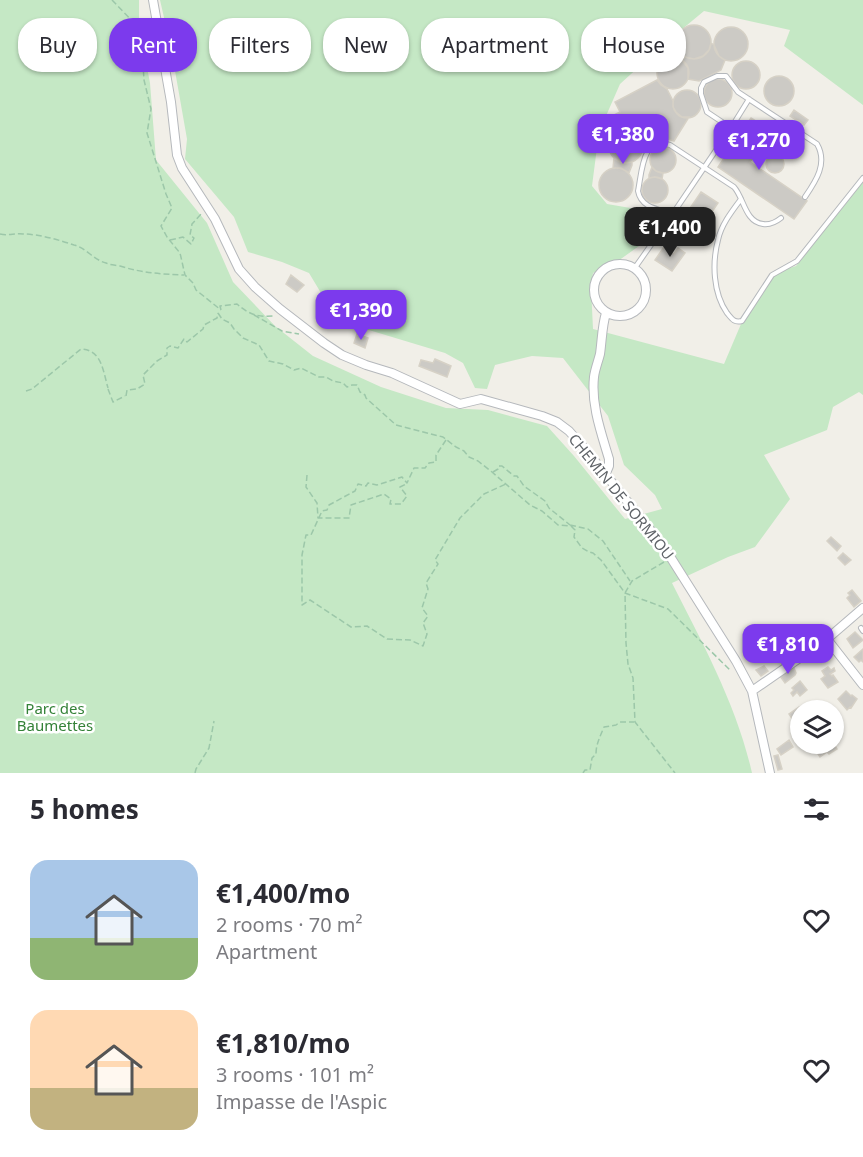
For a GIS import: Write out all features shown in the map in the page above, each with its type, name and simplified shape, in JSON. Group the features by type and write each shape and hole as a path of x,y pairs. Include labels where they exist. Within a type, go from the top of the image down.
{"street":[{"name":"CHEMIN DE SORMIOU","path":"153,0 155,18"},
{"name":"CHEMIN DE SORMIOU","path":"165,72 179,163 215,219 239,269 286,315 342,355 392,373 456,403 463,404 475,399 488,400 542,416 556,422 575,437 606,473 671,558 736,660 752,691 770,773"},
{"path":"620,264 634,269 639,273 645,285 646,292 642,304 632,314 625,316 606,313 596,302 594,294 594,287 600,273 612,265 620,264"},
{"path":"606,313 594,377 596,411 609,459 606,473"},
{"path":"752,691 827,639 863,608"},
{"path":"827,639 862,681"}],"lane":[{"path":"730,128 707,112 701,94 704,82 717,76 726,76 738,92 817,144 820,172 805,196"},
{"path":"634,269 749,99"},
{"path":"673,213 648,206 639,196 638,190 647,150 653,145 666,143 674,147 734,187 751,217 757,222 770,224 781,218"},
{"path":"741,199 719,236 715,264 715,277 721,302 728,315 738,322 742,321 772,275 797,261 863,178"}],"path":[{"path":"112,0 129,18"},
{"path":"143,72 151,109 147,133 172,208 161,226 180,253 185,275 196,290 221,310"},
{"path":"170,240 183,237 191,244 194,238 190,235 192,224 207,207"},
{"path":"0,234 35,235 76,245 105,263 131,270 153,274 185,275"},
{"path":"26,391 32,389 81,349 89,349 98,357 113,402 126,395 127,390 137,389 145,384 143,375 167,355 167,348 170,346 178,348 184,339 187,342 193,338 203,329 204,325 217,318 221,310 220,306 237,304 248,313 261,316 286,315"},
{"path":"218,313 243,338 259,345 269,361 283,364 294,370 301,368 319,377 343,383 347,387 357,385 360,392 396,425 436,434 447,439 558,525 588,529 603,541 631,582"},
{"path":"250,314 282,331 303,334"},
{"path":"447,439 436,456 436,462 429,463 425,468 414,468 407,483 402,477 377,485 358,484 355,491 329,505 327,510 321,511 311,535 306,535 302,555 302,605 310,600 351,627 367,626 387,639 410,640 423,646 428,634 423,623 428,616 422,608 428,589 426,583 438,564 435,560 460,518 484,494 506,484"},
{"path":"492,472 502,466 517,477 524,486 545,501 549,508 575,530 574,537 582,548 594,553 601,560 625,593 668,609 735,675"},
{"path":"307,475 306,487 317,503 318,518"},
{"path":"318,518 349,518 351,505 384,494 391,499 390,504 401,504 407,496 400,487 407,483"},
{"path":"671,558 632,581 625,593 626,643 628,664 633,678 635,722 675,773"},
{"path":"195,773 209,748 214,721"},
{"path":"583,773 585,770 590,771 592,758 596,754 596,745 604,727 620,722 635,722"}],"green space":[{"name":"Parc des Baumettes","path":"0,0 139,0 139,18 109,18 109,72 148,72 156,160 207,223 233,282 275,326 313,356 381,387 446,408 488,410 547,426 625,519 662,509 655,495 624,465 608,416 563,358 532,356 495,365 487,389 475,388 463,363 445,353 349,324 324,298 309,273 248,252 234,217 185,159 187,139 175,72 197,72 197,18 164,18 160,0 863,0 863,105 784,46 790,30 704,11 686,26 686,18 581,18 581,72 633,72 620,84 599,132 592,186 607,204 660,213 639,246 618,261 593,273 591,287 593,329 724,364 741,324 777,272 796,266 863,182 863,395 859,392 833,407 827,430 764,455 790,499 755,547 672,583 728,700 746,748 752,773 0,773"}],"building":[{"path":"701,26 710,35 710,49 706,54 701,58 686,57 686,27"},
{"path":"731,27 743,32 748,44 743,56 731,61 719,56 714,44 719,32"},
{"path":"711,43 719,56 725,60 721,70 699,81 688,79 686,57 694,59 703,56 709,50"},
{"path":"746,61 756,65 760,75 756,85 746,89 736,85 732,75 736,65"},
{"path":"686,63 688,79 685,85 673,89 661,85 657,72 686,72"},
{"path":"779,76 790,80 794,91 790,102 779,106 768,102 764,91 768,80"},
{"path":"718,79 728,83 732,93 728,103 718,107 708,103 704,93 708,83"},
{"path":"657,80 667,89 676,112 682,117 689,117 674,141 665,138 655,140 643,150 642,139 636,132 624,129 613,135 604,120 620,112 615,102"},
{"path":"687,90 697,94 701,104 697,114 687,118 677,114 673,104 677,94"},
{"path":"794,110 808,120 804,125 790,116"},
{"path":"751,118 771,131 750,162 807,201 794,219 718,167"},
{"path":"626,129 638,134 643,146 638,158 626,163 614,158 609,146 614,134"},
{"path":"784,134 792,134 797,139 795,150 784,152 779,147 779,139"},
{"path":"663,147 672,151 676,160 672,169 663,173 654,169 650,160 654,151"},
{"path":"771,155 779,155 784,160 782,171 771,173 766,168 766,160"},
{"path":"614,158 623,163 632,162 629,173 621,168 613,168"},
{"path":"652,167 663,173 662,179 649,178"},
{"path":"616,168 628,173 633,185 628,197 616,202 604,197 599,185 604,173"},
{"path":"655,177 664,181 668,190 664,199 655,203 646,199 642,190 646,181"},
{"path":"701,192 718,203 701,228 684,217"},
{"path":"664,247 674,254 678,248 685,253 672,271 655,260"},
{"path":"291,275 304,285 297,292 286,284"},
{"path":"357,334 368,338 365,348 354,343"},
{"path":"435,359 451,366 447,377 419,366 421,360 433,363"},
{"path":"831,537 841,546 837,551 827,541"},
{"path":"843,553 851,560 845,565 838,558"},
{"path":"852,590 861,601 854,607 847,598 850,595 848,593"},
{"path":"855,632 863,640 853,648 847,639"},
{"path":"770,635 777,643 771,648 764,639"},
{"path":"863,649 863,662 861,660 859,662 854,657"},
{"path":"764,666 768,671 761,676 756,670"},
{"path":"828,667 831,670 834,668 835,671 830,674 838,682 828,688 821,679 825,676 822,671"},
{"path":"794,668 795,675 785,683 780,676"},
{"path":"800,681 807,690 800,696 797,692 793,696 792,688"},
{"path":"846,691 857,699 847,710 844,706 844,700 838,699"},
{"path":"789,740 790,749 781,755 777,749"},
{"path":"778,755 782,769 778,770 774,756"}]}
